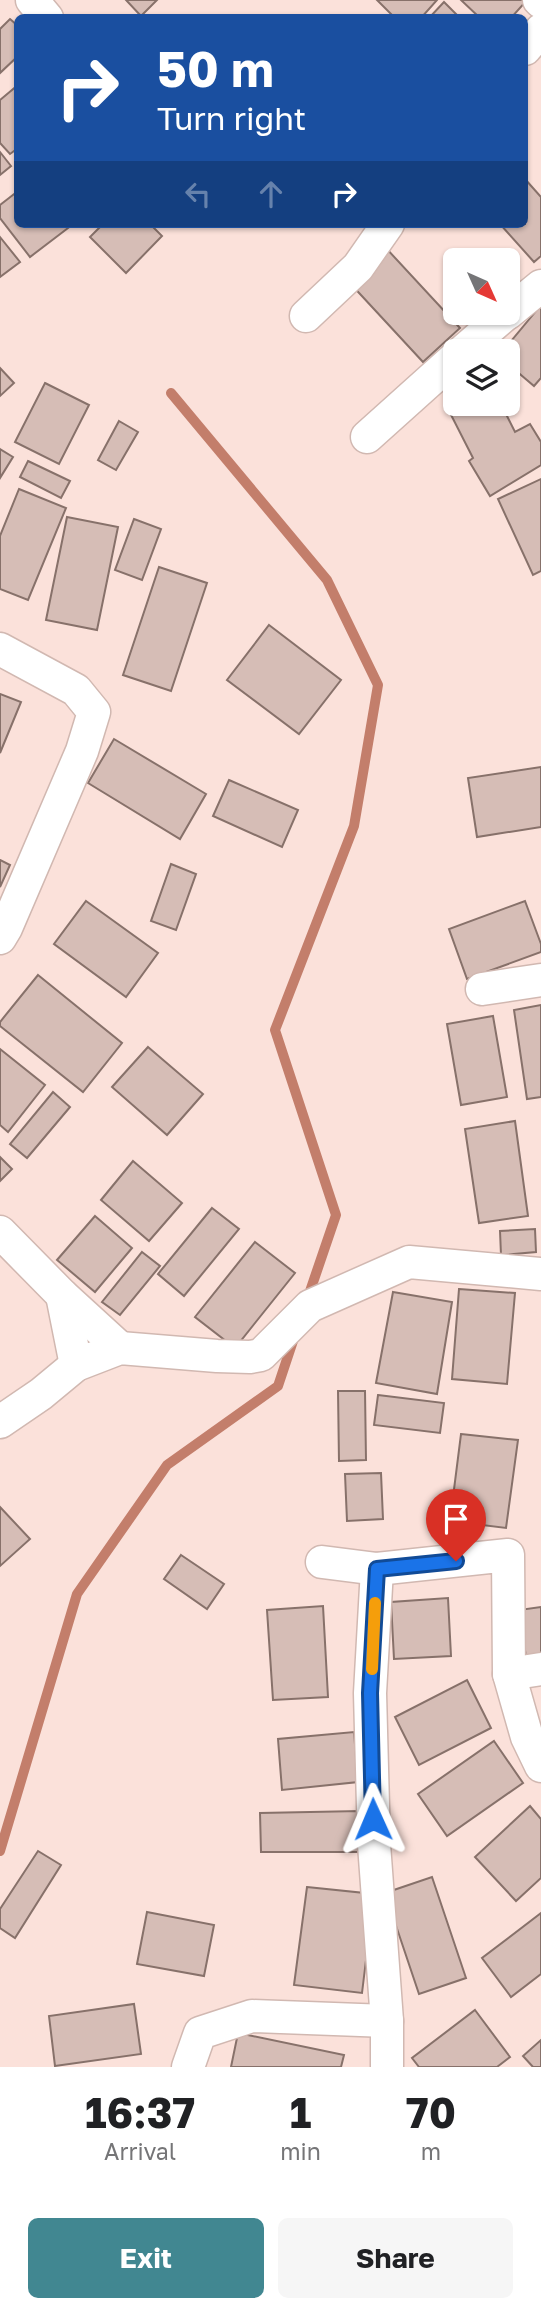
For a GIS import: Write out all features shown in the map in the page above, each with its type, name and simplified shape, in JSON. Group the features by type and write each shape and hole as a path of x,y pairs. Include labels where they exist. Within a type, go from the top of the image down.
{"street":[{"path":"32,0 44,14"},
{"path":"528,45 541,30"},
{"path":"306,316 358,267 385,228"},
{"path":"520,303 541,286"},
{"path":"476,339 492,326"},
{"path":"367,437 443,369"},
{"path":"0,649 76,690 94,712 82,751 0,939"},
{"path":"482,989 541,980"},
{"path":"0,1232 62,1295 120,1348"},
{"path":"0,1422 41,1394 76,1365 120,1348 217,1356 261,1355 310,1306 409,1262 541,1274"},
{"path":"62,1295 76,1365"},
{"path":"322,1562 377,1569 508,1555 509,1674 527,1737 541,1766"},
{"path":"377,1569 370,1693 387,2067"},
{"path":"509,1674 541,1669"},
{"path":"188,2067 200,2033 252,2016 387,2021"}],"building":[{"path":"126,0 157,0 143,14 139,14"},
{"path":"377,0 437,0 425,14 391,14"},
{"path":"461,0 527,0 515,14 476,14"},
{"path":"444,2 456,14 433,14"},
{"path":"10,19 14,22 14,60 0,73 0,29"},
{"path":"14,88 14,151 10,154 0,143 0,100"},
{"path":"0,152 11,166 0,175"},
{"path":"528,182 541,197 541,256 534,262 504,228 528,228"},
{"path":"14,194 14,228 68,228 30,257 0,218 0,205"},
{"path":"99,228 154,228 162,236 126,273 90,237"},
{"path":"0,237 20,262 0,277"},
{"path":"385,247 443,310 443,326 460,328 448,339 443,339 443,344 423,362 348,281"},
{"path":"541,305 541,378 534,386 520,374 520,339 513,339"},
{"path":"0,368 14,383 0,396"},
{"path":"45,383 89,405 59,464 15,442"},
{"path":"452,416 507,416 515,432 530,424 541,442 541,465 490,496 469,461 473,458"},
{"path":"119,421 138,432 116,470 98,460"},
{"path":"0,449 13,457 0,478"},
{"path":"28,461 70,481 61,498 20,477"},
{"path":"541,479 541,571 533,575 498,499"},
{"path":"19,489 66,508 28,600 0,589 0,536"},
{"path":"67,517 118,527 97,630 46,620"},
{"path":"134,519 161,529 142,580 115,570"},
{"path":"159,567 207,583 171,691 123,675"},
{"path":"269,625 341,680 299,734 227,680"},
{"path":"0,694 21,702 0,753"},
{"path":"114,739 206,794 180,839 88,783"},
{"path":"541,767 541,827 477,837 468,778"},
{"path":"229,780 298,810 282,847 213,816"},
{"path":"0,860 10,865 0,887"},
{"path":"171,864 196,874 176,930 151,921"},
{"path":"86,901 158,953 126,997 54,944"},
{"path":"525,901 541,944 541,952 467,979 449,929"},
{"path":"38,975 122,1043 83,1092 0,1026 0,1022"},
{"path":"541,1005 541,1097 527,1099 514,1010"},
{"path":"493,1016 507,1097 461,1105 447,1024"},
{"path":"148,1047 203,1094 167,1135 112,1087"},
{"path":"0,1049 45,1085 8,1132 0,1125"},
{"path":"53,1092 70,1107 27,1158 10,1144"},
{"path":"515,1121 528,1216 479,1223 465,1129"},
{"path":"0,1157 12,1169 0,1181"},
{"path":"133,1161 182,1203 149,1241 101,1200"},
{"path":"212,1208 239,1229 184,1296 158,1274"},
{"path":"95,1216 132,1248 95,1292 57,1260"},
{"path":"535,1229 536,1252 501,1255 500,1231"},
{"path":"255,1242 295,1273 235,1348 195,1317"},
{"path":"142,1252 160,1266 120,1315 102,1302"},
{"path":"459,1289 515,1293 507,1384 452,1379"},
{"path":"393,1292 452,1302 437,1394 376,1383"},
{"path":"338,1391 365,1391 366,1460 339,1461"},
{"path":"378,1395 444,1403 440,1433 374,1425"},
{"path":"461,1434 518,1440 506,1528 450,1521"},
{"path":"381,1473 383,1519 347,1521 345,1474"},
{"path":"0,1507 30,1539 0,1566"},
{"path":"181,1555 224,1584 207,1609 164,1579"},
{"path":"448,1598 451,1656 394,1659 391,1602"},
{"path":"323,1606 328,1697 273,1700 267,1610"},
{"path":"541,1607 541,1654 526,1657 519,1610"},
{"path":"467,1680 491,1728 419,1765 395,1717"},
{"path":"354,1732 358,1782 282,1790 278,1739"},
{"path":"494,1741 523,1783 447,1836 418,1794"},
{"path":"530,1806 541,1819 541,1878 516,1901 475,1857"},
{"path":"360,1811 360,1852 261,1852 260,1813"},
{"path":"38,1851 61,1865 15,1938 0,1928 0,1909"},
{"path":"432,1877 466,1978 419,1994 385,1893"},
{"path":"307,1887 374,1894 362,1993 294,1985"},
{"path":"147,1912 214,1925 204,1976 137,1964"},
{"path":"541,1913 541,1974 511,1997 482,1958"},
{"path":"134,2004 141,2054 55,2066 49,2016"},
{"path":"475,2010 510,2057 497,2067 419,2067 412,2058"},
{"path":"238,2033 344,2055 341,2067 231,2067"},
{"path":"541,2040 541,2067 533,2067 523,2056"}],"waterway":[{"path":"171,393 327,580 378,685 354,826 275,1030 336,1215 307,1300"},
{"path":"0,1851 77,1594 167,1465 278,1386 294,1338"}],"slow traffic":[{"path":"372,1669 375,1603"}],"route":[{"path":"373,1819 370,1693 377,1569 456,1561"}]}
